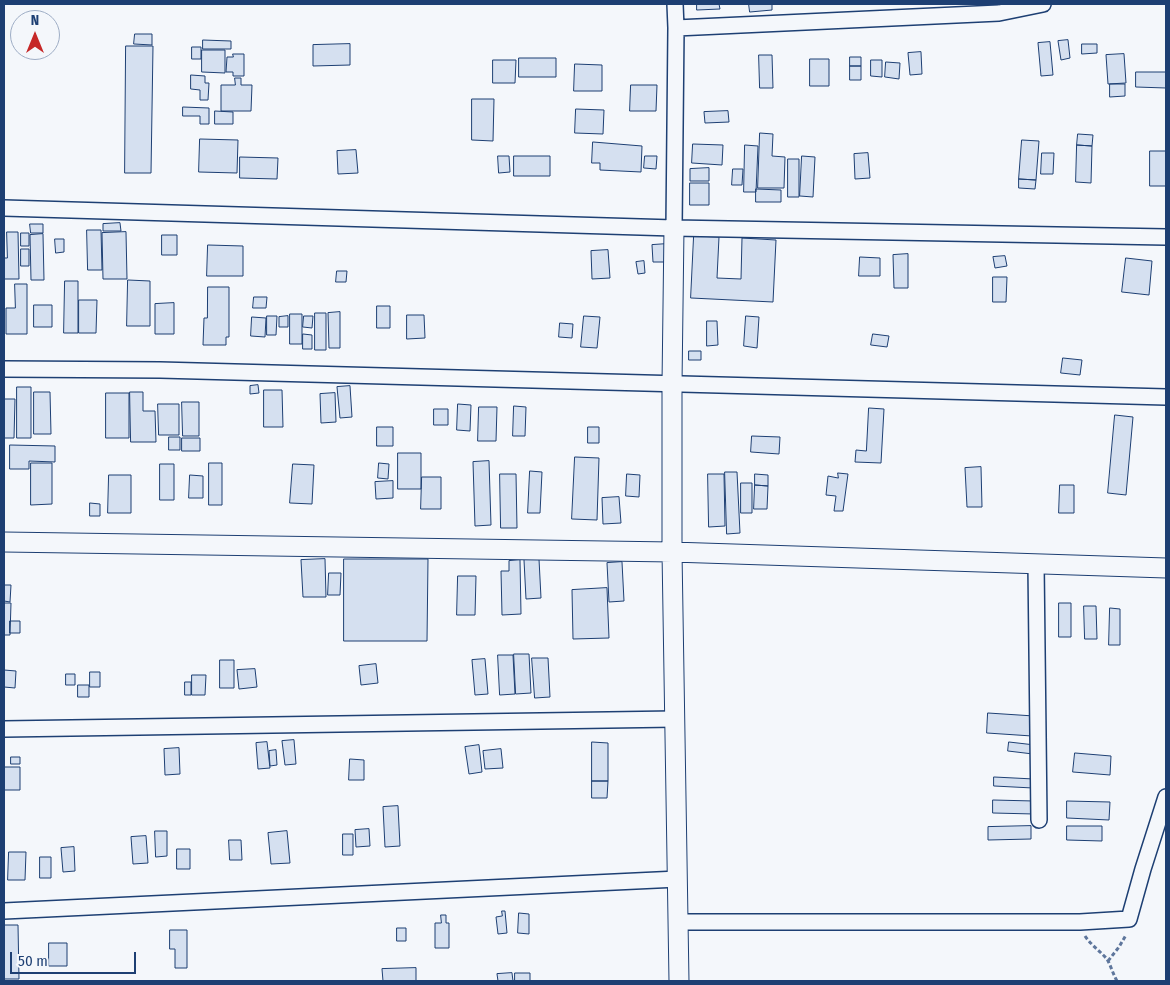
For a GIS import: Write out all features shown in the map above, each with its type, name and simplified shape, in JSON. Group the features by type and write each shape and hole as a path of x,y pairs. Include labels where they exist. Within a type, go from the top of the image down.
{"street":[{"path":"675,4 672,552 680,981"},
{"path":"676,28 999,13 1043,4"},
{"path":"4,208 674,228 1166,237"},
{"path":"4,369 160,370 1166,397"},
{"path":"4,542 672,552 1166,568"},
{"path":"1036,564 1039,820"},
{"path":"4,729 675,719"},
{"path":"679,922 1080,922 1129,919 1166,797"},
{"path":"4,911 678,879"}],"path":[{"path":"1108,961 1126,936 1129,919"},
{"path":"1080,922 1089,942 1108,961 1117,981"}],"building":[{"path":"697,4 719,4 720,9 697,10"},
{"path":"749,4 772,4 772,10 750,12"},
{"path":"135,34 152,34 152,45 134,44"},
{"path":"203,40 231,41 231,49 203,49"},
{"path":"1068,40 1070,58 1061,60 1058,41"},
{"path":"1050,42 1053,75 1041,76 1038,43"},
{"path":"350,44 350,65 313,66 313,45"},
{"path":"1082,44 1097,44 1097,53 1082,54"},
{"path":"126,46 153,46 151,173 125,173"},
{"path":"192,47 201,47 201,59 192,59"},
{"path":"202,50 225,50 225,73 202,72"},
{"path":"921,52 922,74 910,75 908,53"},
{"path":"233,54 244,54 244,76 233,76 233,72 226,72 227,57 233,57"},
{"path":"1124,54 1126,83 1108,84 1106,55"},
{"path":"759,55 772,55 773,88 760,88"},
{"path":"850,57 861,57 861,66 850,66"},
{"path":"519,58 556,58 556,77 519,77"},
{"path":"810,59 829,59 829,86 810,86"},
{"path":"493,60 516,60 515,83 493,83"},
{"path":"871,60 882,60 882,77 871,76"},
{"path":"886,62 900,63 899,79 885,77"},
{"path":"575,64 602,65 602,91 574,91"},
{"path":"850,66 861,66 861,80 850,80"},
{"path":"1136,72 1166,72 1166,88 1136,87"},
{"path":"191,75 205,76 205,83 209,83 208,100 200,100 200,90 191,89"},
{"path":"235,78 241,78 241,85 252,85 251,111 221,111 221,85 235,85"},
{"path":"1110,84 1125,84 1125,96 1110,97"},
{"path":"631,85 657,85 656,111 630,111"},
{"path":"472,99 494,99 493,141 472,140"},
{"path":"183,107 209,108 209,124 200,124 200,116 183,116"},
{"path":"576,109 604,110 603,134 575,133"},
{"path":"215,111 233,112 233,124 215,124"},
{"path":"728,111 729,122 705,123 704,112"},
{"path":"760,133 773,134 772,156 785,157 784,188 758,188"},
{"path":"1078,134 1093,135 1092,146 1077,145"},
{"path":"200,139 238,140 237,173 199,172"},
{"path":"1022,140 1039,141 1036,180 1019,179"},
{"path":"593,142 642,146 641,172 600,170 600,163 592,163"},
{"path":"693,144 723,145 722,165 692,163"},
{"path":"745,145 758,146 756,192 744,192"},
{"path":"1077,145 1092,146 1091,183 1076,182"},
{"path":"356,150 358,173 338,174 337,151"},
{"path":"1150,151 1166,151 1166,186 1150,186"},
{"path":"868,153 870,178 855,179 854,154"},
{"path":"1042,153 1054,153 1053,174 1041,174"},
{"path":"498,156 509,156 510,172 499,173"},
{"path":"514,156 550,156 550,176 514,176"},
{"path":"645,156 657,156 656,169 644,168"},
{"path":"802,156 815,157 813,197 800,196"},
{"path":"240,157 278,158 277,179 240,178"},
{"path":"788,159 799,159 799,197 788,197"},
{"path":"709,168 709,181 690,181 690,169"},
{"path":"733,169 743,169 742,185 732,185"},
{"path":"1019,179 1036,180 1035,189 1019,188"},
{"path":"690,183 709,183 709,205 690,205"},
{"path":"756,189 781,190 781,202 756,202"},
{"path":"120,223 121,231 103,231 103,224"},
{"path":"30,224 43,224 43,233 31,233"},
{"path":"87,230 101,230 102,270 88,270"},
{"path":"7,232 18,232 19,279 4,279 4,258 7,258"},
{"path":"126,232 127,279 103,279 102,233"},
{"path":"21,233 29,233 29,246 21,246"},
{"path":"43,234 44,280 31,280 30,235"},
{"path":"162,235 177,235 177,255 162,255"},
{"path":"694,236 719,237 717,278 741,279 742,238 776,240 773,302 691,298"},
{"path":"55,239 64,239 64,252 56,253"},
{"path":"667,244 668,262 653,262 652,245"},
{"path":"208,245 243,246 243,276 207,276"},
{"path":"21,249 29,249 29,266 21,266"},
{"path":"608,250 610,278 592,279 591,251"},
{"path":"908,254 908,288 894,288 893,255"},
{"path":"1005,256 1007,266 995,268 993,257"},
{"path":"860,257 880,258 880,276 859,276"},
{"path":"1126,258 1152,261 1149,295 1122,292"},
{"path":"644,261 645,273 638,274 636,262"},
{"path":"337,271 347,271 346,282 336,282"},
{"path":"993,277 1007,277 1006,302 993,302"},
{"path":"128,280 150,281 150,326 127,326"},
{"path":"65,281 78,281 78,333 64,333"},
{"path":"15,284 27,284 27,334 6,334 6,308 15,308"},
{"path":"208,287 229,287 229,337 226,337 226,345 203,345 204,318 207,318"},
{"path":"254,297 267,297 266,308 253,308"},
{"path":"79,300 97,300 96,333 79,333"},
{"path":"174,303 174,334 155,334 155,304"},
{"path":"34,305 52,305 52,327 34,327"},
{"path":"377,306 390,306 390,328 377,328"},
{"path":"340,312 340,348 329,348 328,313"},
{"path":"315,313 326,313 326,350 315,350"},
{"path":"290,314 302,314 302,344 290,344"},
{"path":"407,315 424,315 425,338 407,339"},
{"path":"267,316 277,316 276,335 267,335"},
{"path":"288,316 288,327 279,327 279,317"},
{"path":"304,316 313,316 312,328 303,327"},
{"path":"584,316 600,317 597,348 581,347"},
{"path":"746,316 759,317 757,348 744,346"},
{"path":"252,317 266,318 265,337 251,336"},
{"path":"707,321 717,321 718,345 707,346"},
{"path":"560,323 573,324 572,338 559,337"},
{"path":"303,334 312,335 312,349 303,349"},
{"path":"873,334 889,336 887,347 871,345"},
{"path":"689,351 701,351 701,360 689,360"},
{"path":"1063,358 1082,360 1080,375 1061,373"},
{"path":"258,385 259,393 250,394 250,386"},
{"path":"350,386 352,417 340,418 337,387"},
{"path":"17,387 31,387 31,438 17,438"},
{"path":"264,390 282,390 283,427 264,427"},
{"path":"34,392 50,392 51,434 34,434"},
{"path":"130,392 143,392 143,411 155,411 156,442 131,442"},
{"path":"106,393 129,393 129,438 106,438"},
{"path":"335,393 336,422 321,423 320,394"},
{"path":"4,399 15,399 14,438 4,438"},
{"path":"182,402 199,402 199,436 183,436"},
{"path":"158,404 179,404 179,435 159,435"},
{"path":"458,404 471,405 470,431 457,430"},
{"path":"514,406 526,407 525,436 513,436"},
{"path":"479,407 497,407 496,441 478,441"},
{"path":"869,408 884,409 881,463 855,462 856,450 866,451"},
{"path":"434,409 448,409 448,425 434,425"},
{"path":"1115,415 1133,417 1126,495 1108,493"},
{"path":"377,427 393,427 393,446 377,446"},
{"path":"588,427 599,427 599,443 588,443"},
{"path":"752,436 780,437 779,454 751,452"},
{"path":"169,437 180,437 180,450 169,450"},
{"path":"182,438 200,438 200,451 182,451"},
{"path":"10,445 55,446 55,462 29,461 29,469 10,469"},
{"path":"398,453 421,453 421,489 398,489"},
{"path":"575,457 599,458 597,520 572,519"},
{"path":"489,461 491,525 475,526 473,462"},
{"path":"31,463 52,463 52,504 31,505"},
{"path":"209,463 222,463 222,505 209,505"},
{"path":"379,463 389,464 388,479 378,478"},
{"path":"160,464 174,464 174,500 160,500"},
{"path":"293,464 314,465 312,504 290,503"},
{"path":"981,467 982,507 967,507 965,468"},
{"path":"530,471 542,472 540,513 528,513"},
{"path":"725,472 737,472 740,533 727,534"},
{"path":"838,473 848,474 843,511 834,511 836,496 826,495 828,476 838,478"},
{"path":"500,474 516,474 517,528 501,528"},
{"path":"627,474 640,475 639,497 626,496"},
{"path":"708,474 724,474 725,526 709,527"},
{"path":"755,474 768,475 768,486 755,485"},
{"path":"109,475 131,475 131,513 108,513"},
{"path":"190,475 203,476 203,498 189,498"},
{"path":"422,477 441,477 441,509 421,509"},
{"path":"393,481 393,498 376,499 375,482"},
{"path":"741,483 752,483 752,513 741,513"},
{"path":"755,485 768,486 767,509 754,509"},
{"path":"1060,485 1074,485 1074,513 1059,513"},
{"path":"619,497 621,523 603,524 602,498"},
{"path":"90,503 100,504 100,516 90,516"},
{"path":"325,559 326,597 303,597 301,560"},
{"path":"344,559 428,559 427,641 344,641"},
{"path":"539,559 541,598 526,599 524,560"},
{"path":"520,560 521,614 502,615 501,571 509,571 509,561"},
{"path":"622,562 624,601 609,602 607,563"},
{"path":"329,573 341,573 340,595 328,595"},
{"path":"458,576 476,576 475,615 457,615"},
{"path":"4,585 11,585 10,602 4,601"},
{"path":"607,588 609,638 573,639 572,590"},
{"path":"4,603 11,603 10,635 4,635"},
{"path":"1059,603 1071,603 1071,637 1059,637"},
{"path":"1084,606 1096,606 1097,639 1085,639"},
{"path":"1110,608 1120,609 1120,645 1109,645"},
{"path":"10,621 20,621 20,633 10,633"},
{"path":"514,654 529,654 531,693 516,694"},
{"path":"498,655 513,655 515,694 500,695"},
{"path":"532,658 548,658 550,697 535,698"},
{"path":"485,659 488,694 475,695 472,660"},
{"path":"220,660 234,660 234,688 220,688"},
{"path":"376,664 378,683 361,685 359,666"},
{"path":"255,669 257,687 239,689 237,670"},
{"path":"4,670 16,671 15,688 4,687"},
{"path":"90,672 100,672 100,687 90,687"},
{"path":"66,674 75,674 75,685 66,685"},
{"path":"192,675 206,675 205,695 192,695"},
{"path":"185,682 191,682 191,695 185,695"},
{"path":"78,685 89,685 89,697 78,697"},
{"path":"988,713 1034,716 1032,736 987,733"},
{"path":"294,740 296,764 285,765 282,741"},
{"path":"267,742 270,768 258,769 256,743"},
{"path":"592,742 608,743 608,781 592,781"},
{"path":"1009,742 1035,745 1033,754 1008,751"},
{"path":"479,745 482,772 469,774 465,747"},
{"path":"179,748 180,774 165,775 164,749"},
{"path":"501,749 503,768 485,769 483,751"},
{"path":"276,750 277,765 270,766 269,751"},
{"path":"1075,753 1111,756 1110,775 1073,772"},
{"path":"11,757 20,757 20,764 11,764"},
{"path":"350,759 364,760 364,780 349,780"},
{"path":"4,767 20,767 20,790 4,790"},
{"path":"994,777 1034,779 1033,788 994,786"},
{"path":"592,781 608,781 607,798 592,798"},
{"path":"993,800 1034,801 1034,814 993,813"},
{"path":"1067,801 1110,802 1109,820 1067,818"},
{"path":"398,806 400,846 385,847 383,807"},
{"path":"1031,826 1031,839 988,840 988,827"},
{"path":"1067,826 1102,826 1102,841 1067,840"},
{"path":"369,829 370,846 356,847 355,830"},
{"path":"155,831 167,831 167,856 156,857"},
{"path":"287,831 290,863 271,864 268,833"},
{"path":"343,834 353,834 353,855 343,855"},
{"path":"146,836 148,863 133,864 131,837"},
{"path":"229,840 241,840 242,860 230,860"},
{"path":"74,847 75,871 63,872 61,848"},
{"path":"177,849 190,849 190,869 177,869"},
{"path":"9,852 26,852 25,880 8,880"},
{"path":"40,857 51,857 51,878 40,878"},
{"path":"502,911 505,911 507,933 498,934 496,917 502,916"},
{"path":"519,913 529,914 529,934 518,933"},
{"path":"441,915 446,915 446,923 449,923 449,948 435,948 435,923 441,923"},
{"path":"4,925 18,925 19,979 4,979"},
{"path":"397,928 406,928 406,941 397,941"},
{"path":"170,930 187,930 187,968 175,968 175,949 170,949"},
{"path":"49,943 67,943 67,966 49,966"},
{"path":"416,968 416,981 383,981 382,969"},
{"path":"512,973 513,981 498,981 497,974"},
{"path":"515,973 530,973 530,981 515,981"}]}
